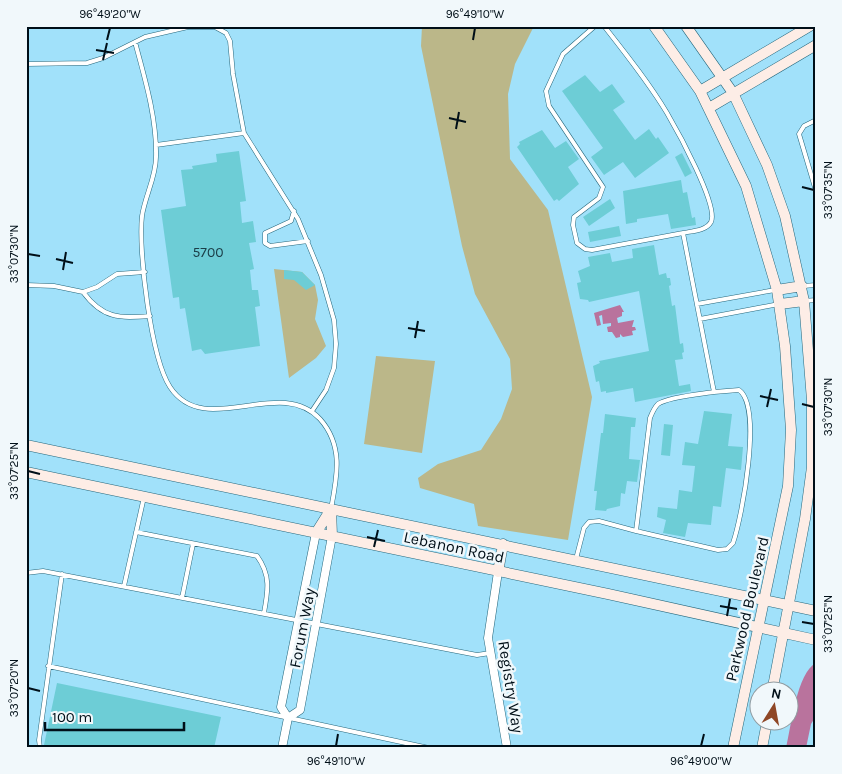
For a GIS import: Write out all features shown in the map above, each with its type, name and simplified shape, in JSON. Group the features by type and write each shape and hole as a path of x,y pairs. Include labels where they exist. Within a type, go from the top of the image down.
{"main road":[{"name":"Parkwood Boulevard","path":"654,26 700,91 746,186 777,290 788,372 790,459 780,534 758,627 733,748"},
{"path":"686,26 733,93 767,165 785,216 802,286 812,400 814,468 774,682"},
{"path":"700,91 810,26"},
{"path":"709,108 816,45"},
{"path":"777,290 802,286"},
{"path":"780,304 804,301"},
{"name":"Lebanon Road","path":"26,445 816,611"},
{"name":"Lebanon Road","path":"26,472 608,594 816,640"},
{"path":"316,533 330,509"},
{"path":"330,509 332,536"},
{"path":"498,572 503,544"},
{"path":"762,748 765,732"}],"street":[{"name":"Forum Way","path":"282,748 288,718 281,707 316,533"},
{"name":"Forum Way","path":"288,718 300,710 332,536"},
{"name":"Registry Way","path":"498,572 488,638 506,748"}],"lane":[{"path":"595,26 566,49 546,91 549,106 603,186 599,198 574,217 573,225 577,243 585,249 592,250 704,228 710,224 712,214 709,197 667,113 604,26"},
{"path":"26,64 87,63 103,58 135,42 157,34 188,27 222,28 230,41 233,74 244,133 294,211 308,241 334,320 336,358 330,380 312,411"},
{"path":"135,42 147,85 156,145 155,170 142,218 150,316 163,375 174,392 189,404 209,409 278,402 297,404 312,411 330,433 337,454 337,475 330,509"},
{"path":"816,120 804,126 799,134 816,190"},
{"path":"156,145 244,133"},
{"path":"294,211 290,221 265,232 265,243 270,246 308,241"},
{"path":"683,233 714,392"},
{"path":"26,284 60,286 83,292 97,287 117,274 145,272"},
{"path":"802,286 816,285"},
{"path":"697,304 777,290"},
{"path":"83,292 89,301 109,316 150,316"},
{"path":"804,301 816,300"},
{"path":"700,320 780,304"},
{"path":"575,559 584,528 589,522 599,521 636,531 718,550 727,549 733,543 745,484 749,416 746,398 739,390 714,392 669,400 660,403 654,409 650,418 636,531"},
{"path":"124,586 144,497"},
{"path":"136,532 257,556 268,574 269,589 264,613"},
{"path":"182,598 194,544"},
{"path":"26,573 43,571 62,574 477,655 490,653"},
{"path":"40,748 39,740 48,666 62,574"},
{"path":"48,666 429,748"}],"shaded area":[{"path":"422,26 534,26 515,64 508,94 510,159 548,210 592,397 568,540 478,526 474,504 420,488 418,478 438,464 481,450 501,419 512,389 510,359 475,294 462,246 421,46"},
{"path":"274,269 302,272 315,285 318,300 315,319 326,346 316,358 289,378"},
{"path":"620,305 624,312 622,312 622,316 617,318 618,323 634,320 632,327 635,327 636,330 632,331 633,335 623,337 620,334 620,337 616,338 612,332 608,332 607,327 611,326 611,323 603,324 602,315 599,316 601,325 597,326 594,313"},
{"path":"376,356 435,361 422,453 364,444"},
{"path":"816,663 816,716 811,724 806,748 786,748 789,732 800,732 800,686 809,668"}],"building":[{"path":"585,75 600,92 612,84 625,102 613,110 635,140 649,129 656,139 658,137 669,153 635,178 623,162 604,175 591,157 603,148 562,91"},
{"path":"542,130 555,148 566,141 579,159 568,167 579,184 559,201 557,199 554,201 517,147 520,144 519,142"},
{"path":"239,151 246,201 240,202 242,223 253,221 256,242 249,243 254,269 250,270 252,290 258,290 260,306 255,307 260,346 205,354 201,349 192,351 185,308 180,309 179,297 173,298 161,210 186,206 181,170 193,169 192,166 217,162 216,154"},
{"path":"682,153 692,173 685,177 675,157"},
{"path":"681,180 683,193 687,192 692,218 695,217 696,225 671,229 668,214 637,219 637,222 626,224 623,191"},
{"path":"610,199 615,208 589,226 583,217"},
{"path":"619,226 621,236 590,242 588,232"},
{"path":"654,245 659,275 666,273 667,278 670,278 671,285 669,286 672,306 675,305 680,344 683,343 683,359 675,360 679,386 690,384 691,391 635,402 633,388 606,393 606,391 601,392 599,381 596,382 593,366 600,363 599,361 649,351 639,291 589,302 588,300 580,299 577,283 581,282 578,271 590,266 588,257 610,253 612,262 633,258 632,249"},
{"path":"284,270 302,272 315,285 306,290 294,280 284,279"},
{"path":"704,411 732,414 728,446 743,447 741,470 726,468 721,507 713,506 711,525 688,523 685,537 663,533 666,520 657,517 658,507 677,509 679,490 692,492 695,466 682,465 685,442 698,444"},
{"path":"605,414 636,418 635,427 631,427 629,459 640,460 637,482 627,481 625,494 621,493 620,506 607,509 606,511 595,510 597,491 594,491"},
{"path":"664,424 673,425 670,456 661,455"},
{"path":"57,683 221,717 214,748 60,748 44,745"}]}
